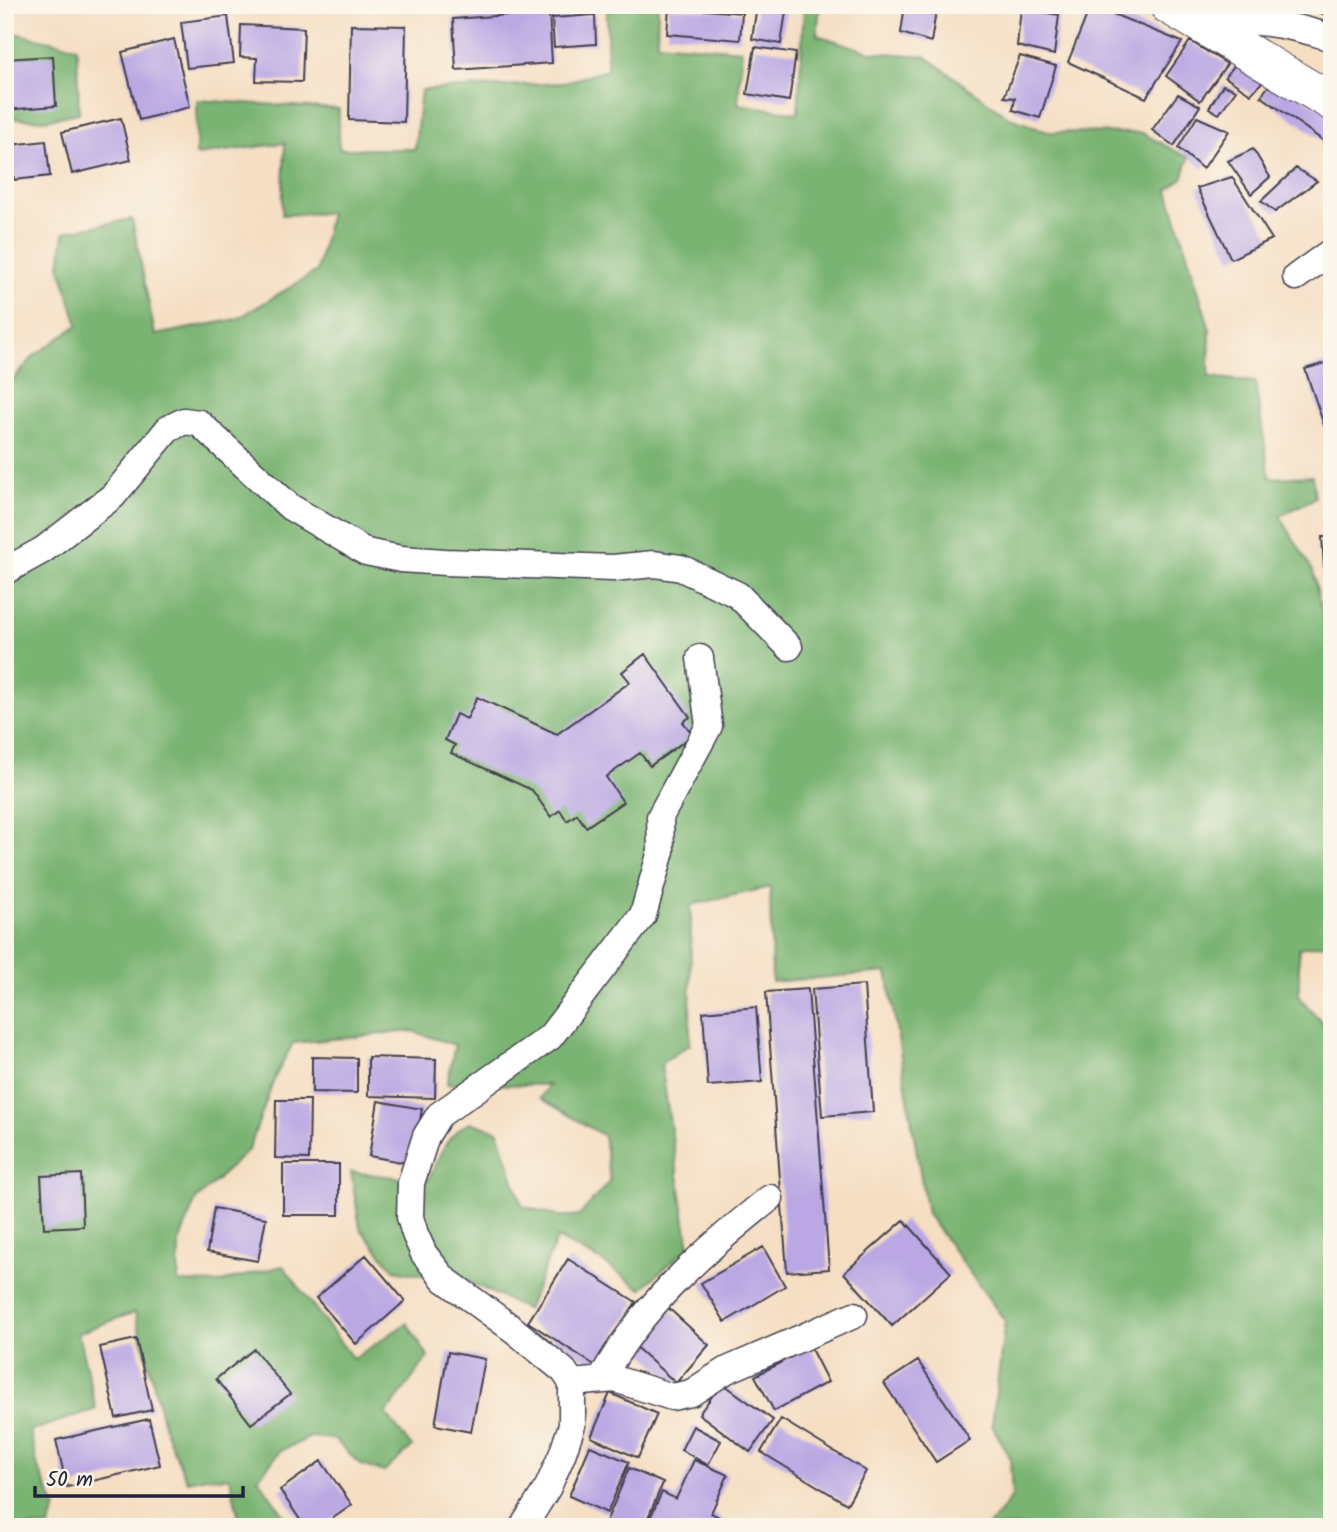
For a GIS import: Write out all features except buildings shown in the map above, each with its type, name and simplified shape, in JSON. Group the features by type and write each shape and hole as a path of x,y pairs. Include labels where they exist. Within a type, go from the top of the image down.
{"main road":[{"path":"1181,10 1332,102"}],"street":[{"path":"1181,10 1292,25 1332,37"},
{"path":"1296,278 1332,251"},
{"path":"5,571 43,550 113,496 168,429 184,421 199,423 289,507 366,552 401,559 445,562 613,568 654,564 681,568 738,596 789,647"},
{"path":"523,1527 548,1487 569,1435 575,1400 572,1383 564,1371 524,1338 444,1279 424,1254 415,1234 410,1217 411,1183 426,1136 439,1115 550,1037 643,915 661,851 660,817 709,726 700,657"},
{"path":"601,1380 633,1326 700,1255 770,1198"},
{"path":"572,1383 615,1379 672,1397 682,1395 736,1366 854,1315"}],"green space":[{"path":"804,5 820,5 817,35 870,52 925,56 1010,118 1048,132 1142,133 1189,158 1182,178 1168,190 1210,330 1209,377 1255,382 1270,478 1312,476 1315,498 1280,516 1313,571 1332,662 1332,943 1299,948 1299,997 1332,1033 1332,1527 988,1527 1012,1497 1010,1458 992,1425 1005,1321 927,1214 887,972 772,982 770,887 691,905 690,1044 661,1064 689,1247 641,1289 600,1260 557,1238 527,1310 464,1279 432,1268 421,1275 394,1270 360,1228 351,1172 428,1181 449,1140 470,1122 498,1131 522,1206 558,1216 579,1216 610,1181 604,1136 540,1098 549,1085 447,1084 455,1045 412,1031 293,1043 275,1077 249,1149 195,1201 179,1243 178,1282 217,1283 283,1266 353,1359 407,1323 428,1357 386,1414 412,1447 384,1472 361,1465 334,1439 311,1437 280,1451 258,1478 292,1527 241,1527 230,1478 206,1477 187,1481 166,1433 135,1312 78,1333 96,1409 30,1431 38,1468 56,1508 49,1527 5,1527 5,389 34,356 78,325 60,267 64,232 132,219 155,335 237,319 317,271 330,213 282,215 285,143 196,155 197,100 339,109 339,149 415,149 421,90 562,83 607,70 607,8 658,6 657,43 742,50 738,104 798,113"},
{"path":"5,31 77,47 79,113 45,120 5,118"}]}
